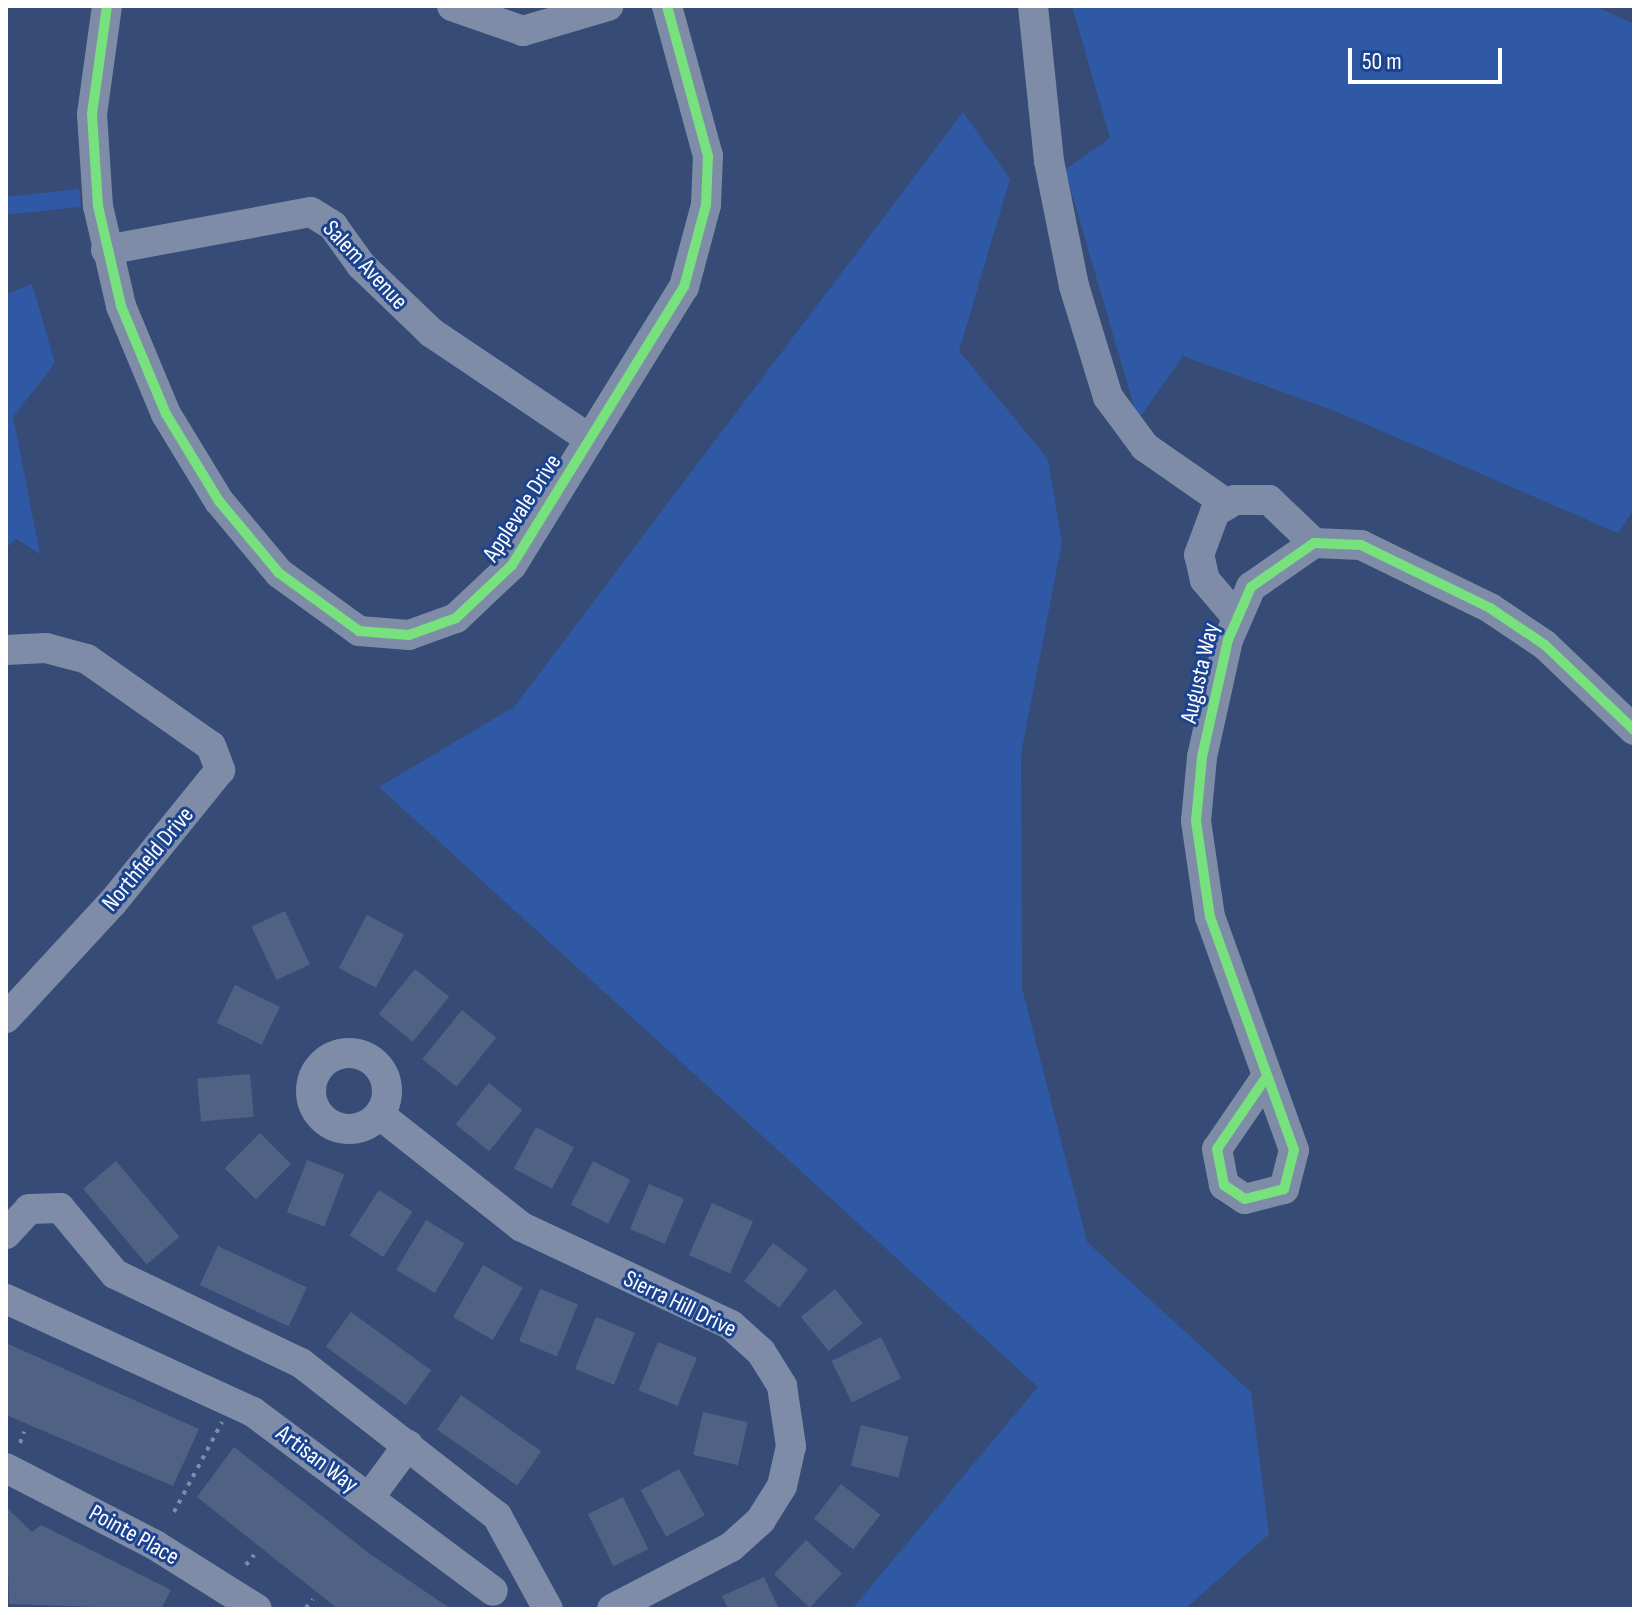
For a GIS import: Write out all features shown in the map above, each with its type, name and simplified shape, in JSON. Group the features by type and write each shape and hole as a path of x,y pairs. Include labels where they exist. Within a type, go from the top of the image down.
{"street":[{"name":"Applevale Drive","path":"107,6 92,114 106,250 142,362 219,501 279,573 359,631 409,635 477,601 512,565 671,315 706,205 704,131 667,6"},
{"path":"452,6 523,31 608,6"},
{"path":"1033,6 1041,104 1067,256 1108,397 1145,447 1227,504 1269,500 1314,543 1361,545 1490,608 1629,712"},
{"name":"Salem Avenue","path":"106,250 311,212 333,226 361,265 432,333 590,439"},
{"name":"Augusta Way","path":"1227,504 1207,521 1199,555 1205,580 1234,614"},
{"name":"Augusta Way","path":"1267,1076 1210,917 1198,855 1197,787 1234,614 1276,564 1314,543"},
{"name":"Northfield Drive","path":"6,650 46,648 87,659 211,746 220,770 113,902 6,1018"},
{"name":"Sierra Hill Drive","path":"380,1115 522,1227 731,1325 761,1352 782,1386 791,1446 782,1486 761,1520 731,1547 612,1609"},
{"path":"6,1234 29,1209 60,1208 115,1274 278,1350 408,1445 497,1516 548,1609"},
{"name":"Artisan Way","path":"6,1299 233,1400 369,1498 408,1445"},
{"name":"Pointe Place","path":"13,1456 257,1609"},
{"path":"369,1498 493,1591"}],"path":[{"path":"174,1512 226,1414"},
{"path":"13,1456 24,1432"},
{"path":"246,1565 254,1555"},
{"path":"306,1608 313,1599"}],"shaded area":[{"path":"1072,6 1595,6 1634,24 1634,509 1618,533 1335,411 1183,356 1138,420 1065,170 1110,138"},
{"path":"963,112 1010,179 959,351 1048,459 1062,542 1021,754 1022,988 1087,1242 1251,1392 1269,1534 1185,1609 852,1609 1038,1387 379,787 514,707"},
{"path":"79,189 81,207 8,215 6,197"},
{"path":"32,284 55,363 13,417 40,554 16,539 6,548 6,294"}],"building":[{"path":"285,911 310,964 276,980 251,927"},
{"path":"367,915 404,935 376,988 339,968"},
{"path":"415,969 449,997 413,1042 378,1014"},
{"path":"235,985 280,1007 262,1045 217,1023"},
{"path":"462,1010 496,1038 457,1087 422,1059"},
{"path":"250,1074 254,1117 201,1121 197,1079"},
{"path":"489,1083 522,1110 489,1151 456,1124"},
{"path":"536,1127 574,1147 552,1189 514,1168"},
{"path":"260,1133 291,1164 256,1199 225,1168"},
{"path":"307,1160 344,1174 324,1227 287,1212"},
{"path":"116,1161 180,1237 147,1264 83,1189"},
{"path":"593,1161 630,1180 608,1224 571,1205"},
{"path":"649,1184 684,1199 665,1244 630,1229"},
{"path":"379,1190 413,1212 383,1257 350,1235"},
{"path":"712,1203 753,1221 730,1273 689,1255"},
{"path":"426,1220 465,1243 435,1293 396,1270"},
{"path":"773,1243 808,1269 779,1308 744,1281"},
{"path":"218,1246 307,1287 289,1326 200,1285"},
{"path":"483,1265 523,1288 493,1340 453,1317"},
{"path":"540,1289 578,1304 557,1356 519,1341"},
{"path":"835,1289 863,1323 828,1351 801,1317"},
{"path":"351,1312 431,1370 406,1405 326,1347"},
{"path":"596,1317 635,1333 614,1385 575,1369"},
{"path":"881,1337 901,1378 852,1402 832,1361"},
{"path":"658,1342 697,1358 677,1406 639,1390"},
{"path":"6,1343 199,1429 173,1486 6,1415"},
{"path":"461,1395 541,1451 517,1486 437,1429"},
{"path":"703,1412 748,1422 738,1465 693,1455"},
{"path":"861,1425 909,1437 898,1478 851,1466"},
{"path":"234,1447 370,1554 451,1609 338,1609 197,1497"},
{"path":"679,1469 705,1515 666,1537 641,1490"},
{"path":"841,1484 880,1515 853,1549 814,1519"},
{"path":"623,1497 648,1549 613,1566 588,1514"},
{"path":"6,1507 32,1532 41,1525 171,1590 161,1609 9,1604"},
{"path":"806,1540 842,1573 810,1608 774,1574"},
{"path":"764,1577 779,1609 728,1609 722,1596"}],"cycle path":[{"path":"107,6 92,114 98,206 121,306 166,414 219,501 279,573 359,631 409,635 456,618 512,565 684,287 706,205 708,156 667,6"},
{"path":"1267,1076 1217,1149 1224,1185 1245,1199 1284,1189 1294,1150 1210,917 1196,821 1202,757 1228,640 1251,587 1314,543 1361,545 1490,608 1545,645 1634,730"}]}
